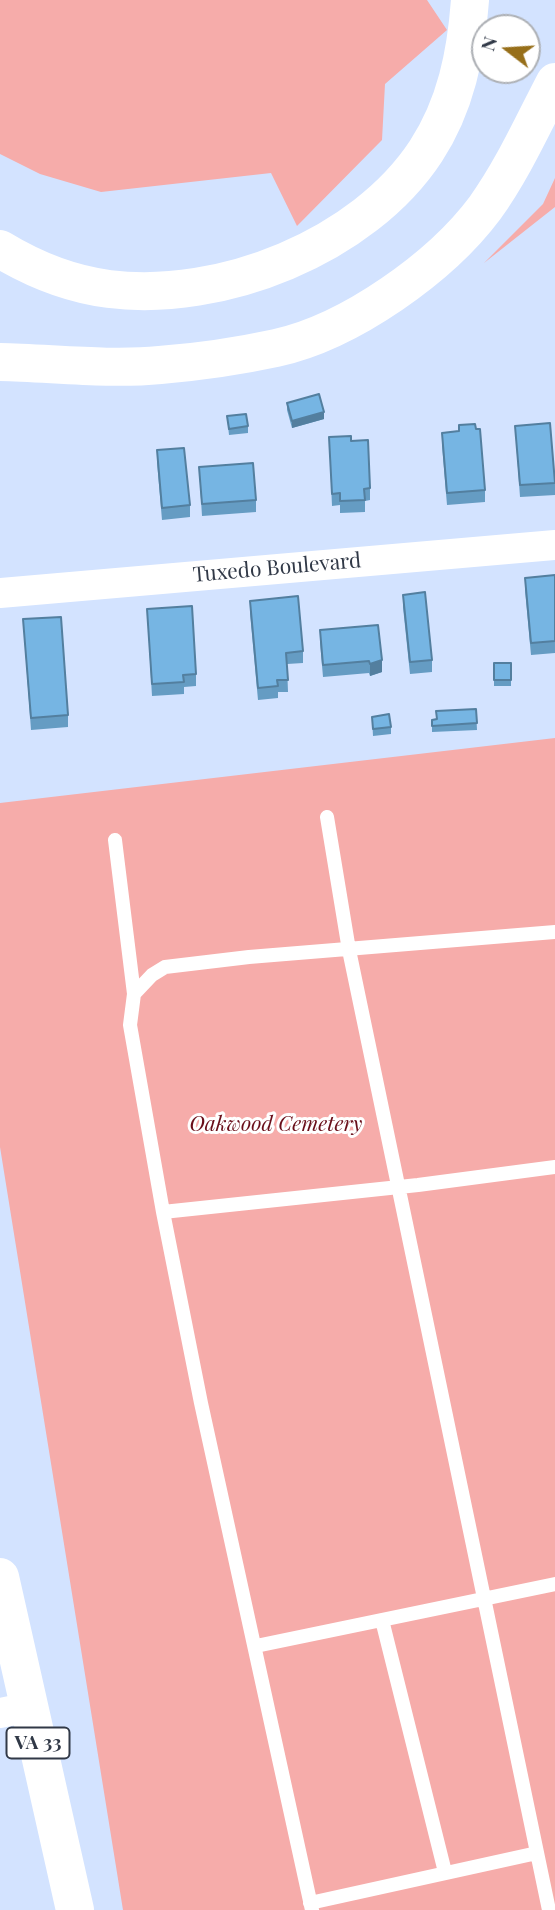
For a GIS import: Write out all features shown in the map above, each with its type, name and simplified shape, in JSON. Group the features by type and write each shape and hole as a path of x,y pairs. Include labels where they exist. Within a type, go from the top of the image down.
{"main road":[{"path":"0,248 41,270 80,284 136,291 218,282 255,272 316,248 361,220 400,184 425,152 452,101 466,50 470,0"},
{"path":"0,362 158,365 277,348 344,321 400,288 456,242 485,208 505,177 555,82"},
{"name":"VA 33","path":"0,1577 15,1710 75,1910"}],"street":[{"name":"Tuxedo Boulevard","path":"0,593 555,545"}],"lane":[{"path":"327,817 349,950 549,1910"},
{"path":"115,840 134,994 130,1025 163,1212 201,1403 311,1906 445,1872 537,1853"},
{"path":"134,994 152,975 165,967 555,932"},
{"path":"163,1212 555,1167"},
{"path":"256,1646 555,1584"},
{"path":"382,1620 445,1872"}],"green space":[{"path":"0,0 427,0 447,30 385,84 382,140 297,226 271,173 101,192 40,174 0,154"},
{"path":"555,178 555,207 484,263 543,204"},
{"name":"Oakwood Cemetery","path":"555,738 555,1910 123,1910 0,1147 0,803"}],"building":[{"path":"319,394 324,412 292,421 287,403"},
{"path":"246,414 248,426 229,429 227,416"},
{"path":"550,423 555,483 520,485 515,426"},
{"path":"475,424 476,429 480,429 485,490 447,493 442,433 459,431 459,425"},
{"path":"351,436 351,441 368,440 370,488 364,489 365,500 340,501 340,493 332,494 329,437"},
{"path":"184,448 190,505 162,508 157,450"},
{"path":"253,463 256,500 202,504 199,467"},
{"path":"555,575 555,641 531,643 525,578"},
{"path":"425,592 432,660 410,662 403,595"},
{"path":"298,596 303,651 286,653 288,680 277,680 278,686 258,688 250,601"},
{"path":"192,606 196,674 183,675 184,682 152,684 147,609"},
{"path":"61,617 68,715 31,718 23,619"},
{"path":"378,625 382,660 370,664 369,661 323,665 320,630"},
{"path":"494,663 511,663 511,680 494,680"},
{"path":"476,709 477,723 432,726 432,720 437,719 436,711"},
{"path":"389,714 391,727 373,729 372,717"}]}
